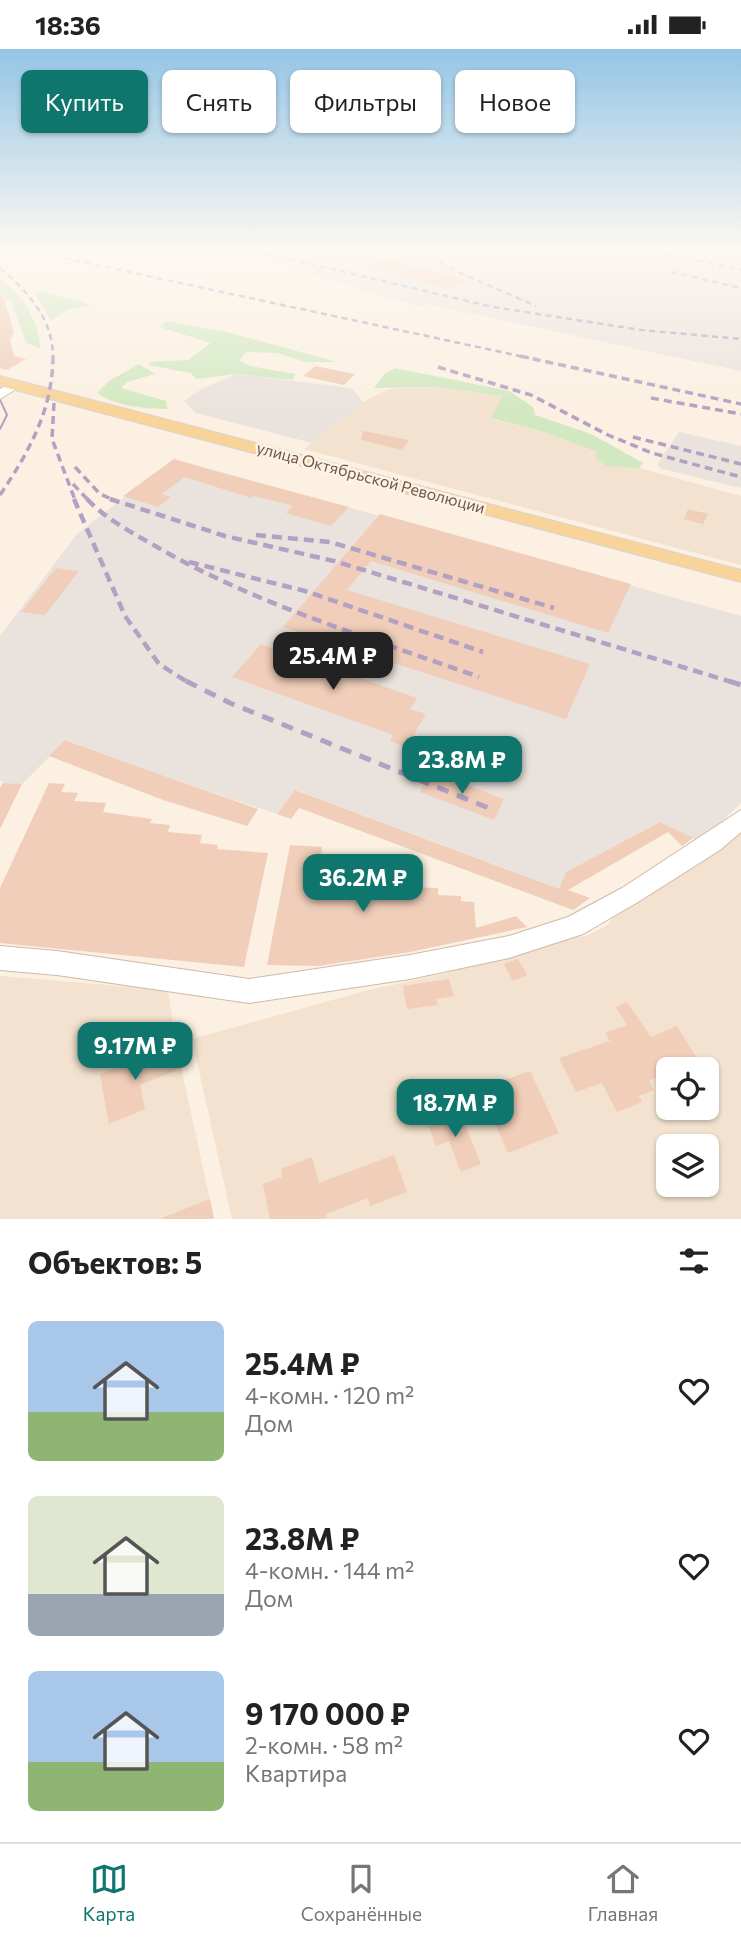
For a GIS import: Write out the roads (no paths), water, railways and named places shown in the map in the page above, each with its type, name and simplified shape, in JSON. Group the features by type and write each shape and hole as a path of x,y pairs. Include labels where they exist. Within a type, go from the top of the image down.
{"main road":[{"name":"улица Октябрьской Революции","path":"5,387 741,576"}],"street":[{"path":"0,958 249,991 410,967 509,947 574,926 630,895 712,843 741,819"}],"tram line":[{"path":"0,400 7,415 0,429"}],"railway":[{"path":"33,302 49,330 53,357"},
{"path":"267,302 529,358"},
{"path":"470,302 641,330 741,339"},
{"path":"526,302 536,306"},
{"path":"520,356 741,404"},
{"path":"0,495 21,463 44,412 53,357"},
{"path":"438,367 531,395 608,435 652,453 741,477"},
{"path":"651,398 741,414"},
{"path":"54,403 52,439 75,500"},
{"path":"633,437 741,464"},
{"path":"75,467 100,494 114,500"},
{"path":"73,484 87,499"},
{"path":"74,499 125,616 159,664 189,683"},
{"path":"87,499 129,531 195,568 234,586 315,619 479,677"},
{"path":"110,499 225,536 334,561 735,683"},
{"path":"256,535 330,542 554,608"},
{"path":"189,562 305,591 483,652"},
{"path":"186,681 230,703 491,809"},
{"path":"729,681 735,683"},
{"path":"735,683 741,685"}]}
